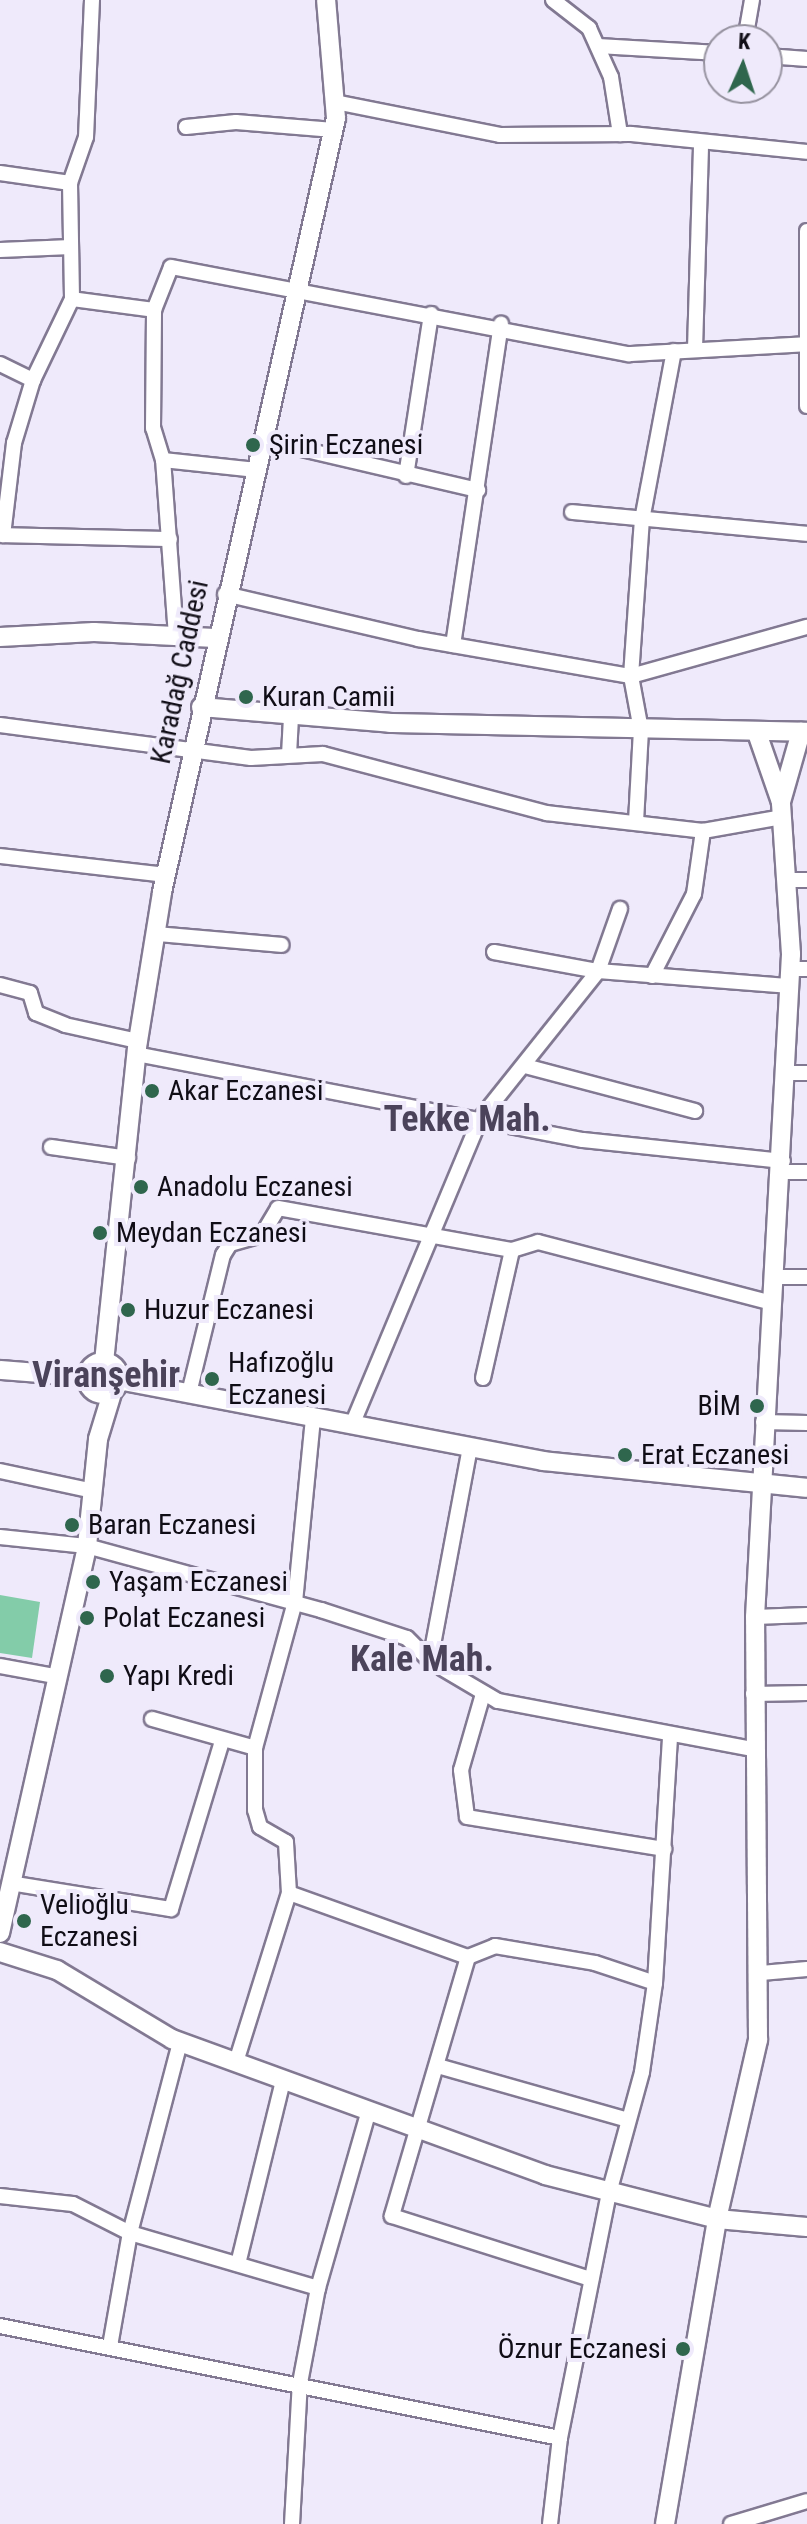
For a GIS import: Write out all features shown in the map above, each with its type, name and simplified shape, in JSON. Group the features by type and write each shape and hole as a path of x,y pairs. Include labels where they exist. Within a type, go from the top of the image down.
{"street":[{"path":"92,0 86,137 70,183 72,299 33,380 14,443 3,535 170,539"},
{"name":"Karadağ Caddesi","path":"104,1362 128,1158 137,1047 166,875 215,638 300,295 334,130 335,102 326,0"},
{"path":"553,0 566,4 598,46 611,77 620,134"},
{"path":"748,24 752,0"},
{"path":"598,46 703,52"},
{"path":"783,57 807,59"},
{"path":"335,102 500,135 620,134 807,152"},
{"path":"186,127 236,122 334,130"},
{"path":"695,349 701,143"},
{"path":"0,173 70,183"},
{"path":"807,231 807,406"},
{"path":"0,250 71,247"},
{"path":"176,636 163,460 153,428 154,310 171,267 300,295 501,324 629,354 805,344"},
{"path":"72,299 154,310"},
{"path":"406,476 431,314"},
{"path":"453,645 501,324"},
{"path":"636,822 641,730 631,676 642,520 674,351"},
{"path":"0,364 33,380"},
{"path":"263,440 406,476 478,490"},
{"path":"163,460 256,470"},
{"path":"572,512 807,534"},
{"path":"225,594 453,645 631,676 807,627"},
{"path":"0,637 215,638"},
{"path":"201,707 291,718 641,730 804,732 782,810"},
{"path":"289,755 291,718"},
{"path":"0,725 192,751 355,761 546,813 703,831 782,810"},
{"path":"665,2524 717,2219 758,2040 761,1973 751,1749 755,1617 763,1422 796,975 782,810 757,733"},
{"path":"652,976 694,894 703,831"},
{"path":"0,856 166,875"},
{"path":"786,880 807,880"},
{"path":"352,1425 480,1119 598,971 620,909"},
{"path":"157,934 282,945"},
{"path":"494,952 598,971 652,976 796,975"},
{"path":"0,985 30,993 36,1013 137,1047 480,1119 686,1155 782,1166 807,1172"},
{"path":"525,1066 695,1111"},
{"path":"787,1073 807,1073"},
{"path":"51,1147 128,1158"},
{"path":"189,1393 223,1255 230,1244 262,1235 278,1208 427,1240 512,1250 538,1242 772,1303"},
{"path":"483,1378 512,1250"},
{"path":"774,1277 807,1277"},
{"path":"0,1933 16,1884 55,1676 87,1546 98,1439 116,1385 104,1362 90,1384 98,1439"},
{"path":"0,1370 90,1384 189,1393 470,1447 761,1487 807,1488"},
{"path":"236,2062 289,1893 286,1842 260,1827 255,1810 255,1748 295,1602 313,1417"},
{"path":"763,1422 807,1423"},
{"path":"430,1661 470,1447"},
{"path":"0,1471 93,1491"},
{"path":"0,1537 87,1546 295,1602 407,1638 430,1661 483,1694 670,1738 751,1749"},
{"path":"755,1617 807,1615"},
{"path":"0,1666 55,1676"},
{"path":"753,1694 807,1693"},
{"path":"483,1694 461,1770 467,1817 664,1849"},
{"path":"152,1719 221,1744 255,1748"},
{"path":"550,2524 560,2438 655,1983 670,1738"},
{"path":"16,1884 171,1909 221,1744"},
{"path":"289,1893 468,1957 495,1946 595,1963 655,1983"},
{"path":"0,1952 57,1970 180,2042 419,2131 609,2193 717,2219 807,2227"},
{"path":"468,1957 441,2067 392,2216 591,2279"},
{"path":"761,1973 807,1969"},
{"path":"110,2346 130,2233 180,2042"},
{"path":"441,2067 628,2120"},
{"path":"238,2264 283,2081"},
{"path":"292,2524 300,2383 318,2288 369,2110"},
{"path":"0,2196 73,2204 130,2233 318,2288"},
{"path":"0,2326 300,2383 560,2438"},
{"path":"731,2524 807,2501"}],"green space":[{"path":"0,1595 40,1602 32,1658 0,1653"}],"place":[{"name":"Şirin Eczanesi","path":"253,445"},
{"name":"Kuran Camii","path":"246,697"},
{"name":"Akar Eczanesi","path":"152,1091"},
{"name":"Anadolu Eczanesi","path":"141,1187"},
{"name":"Meydan Eczanesi","path":"100,1233"},
{"name":"Huzur Eczanesi","path":"128,1310"},
{"name":"Hafızoğlu Eczanesi","path":"212,1379"},
{"name":"BİM","path":"757,1406"},
{"name":"Erat Eczanesi","path":"625,1455"},
{"name":"Baran Eczanesi","path":"72,1525"},
{"name":"Yaşam Eczanesi","path":"93,1582"},
{"name":"Polat Eczanesi","path":"87,1618"},
{"name":"Yapı Kredi","path":"107,1676"},
{"name":"Velioğlu Eczanesi","path":"24,1921"},
{"name":"Öznur Eczanesi","path":"683,2349"}],"district":[{"name":"Tekke Mah.","path":"467,1120"},
{"name":"Viranşehir","path":"106,1376"},
{"name":"Kale Mah.","path":"422,1660"}]}
